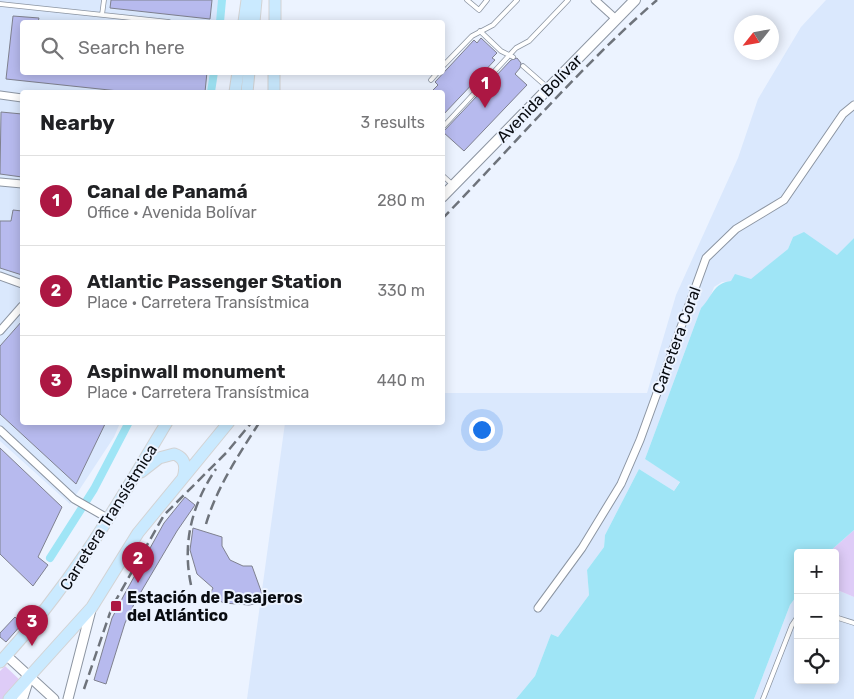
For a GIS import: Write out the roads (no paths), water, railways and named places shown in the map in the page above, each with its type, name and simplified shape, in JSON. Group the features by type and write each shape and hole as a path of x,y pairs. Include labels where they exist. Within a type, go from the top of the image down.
{"main road":[{"path":"244,20 247,0"},
{"path":"254,20 256,0"},
{"path":"275,0 275,20"},
{"name":"Avenida Bolívar","path":"445,194 635,0"},
{"path":"235,90 238,75"},
{"path":"247,90 249,75"},
{"path":"274,75 274,90"},
{"name":"Carretera Transístmica","path":"2,656 45,612 72,577 165,425"},
{"name":"Carretera Transístmica","path":"9,699 92,607 138,533 227,425"},
{"path":"134,478 159,458 177,454 183,460 185,467 182,480"},
{"path":"22,699 29,677"}],"street":[{"path":"595,0 616,19"},
{"path":"0,95 20,98"},
{"name":"Carretera Coral","path":"538,608 582,548 621,484 644,431 706,258 736,229 784,200 843,114 854,105"},
{"path":"0,182 20,184"},
{"path":"0,276 20,283"},
{"path":"0,331 20,308"},
{"path":"0,430 74,499 109,519"},
{"path":"68,699 92,607"},
{"path":"2,656 54,699"}],"lane":[{"path":"102,15 104,0"},
{"path":"468,0 479,10 487,0"},
{"path":"445,64 472,36 494,25 517,0"},
{"path":"445,125 512,56 516,48 529,41 568,0"},
{"path":"0,4 150,20"},
{"path":"480,31 501,51 512,56"},
{"path":"523,66 548,88"},
{"path":"431,80 435,75"},
{"path":"445,178 453,185"},
{"path":"839,618 854,623"},
{"path":"763,699 794,622"}],"water":[{"path":"804,232 837,255 854,238 854,530 833,549 794,549 794,600 790,605 754,699 516,699 535,676 551,634 558,637 589,595 587,570 604,547 605,535 639,469 674,491 680,482 645,459 701,308 720,284 731,281 735,274 751,279 788,249 793,237"}],"waterway":[{"path":"220,20 222,0"},
{"path":"211,90 214,75"},
{"path":"50,558 94,489 127,425"}],"railway":[{"path":"445,216 574,79 657,0"},
{"path":"84,689 112,607 164,515 227,452 250,425"},
{"path":"206,524 222,484 258,425"},
{"path":"191,585 188,554 191,524 201,496 216,469"}],"place":[{"name":"Canal de Panamá","path":"485,108"},
{"name":"Atlantic Passenger Station","path":"138,583"},
{"name":"Estación de Pasajeros del Atlántico","path":"116,606"},
{"name":"Aspinwall monument","path":"32,646"}]}
